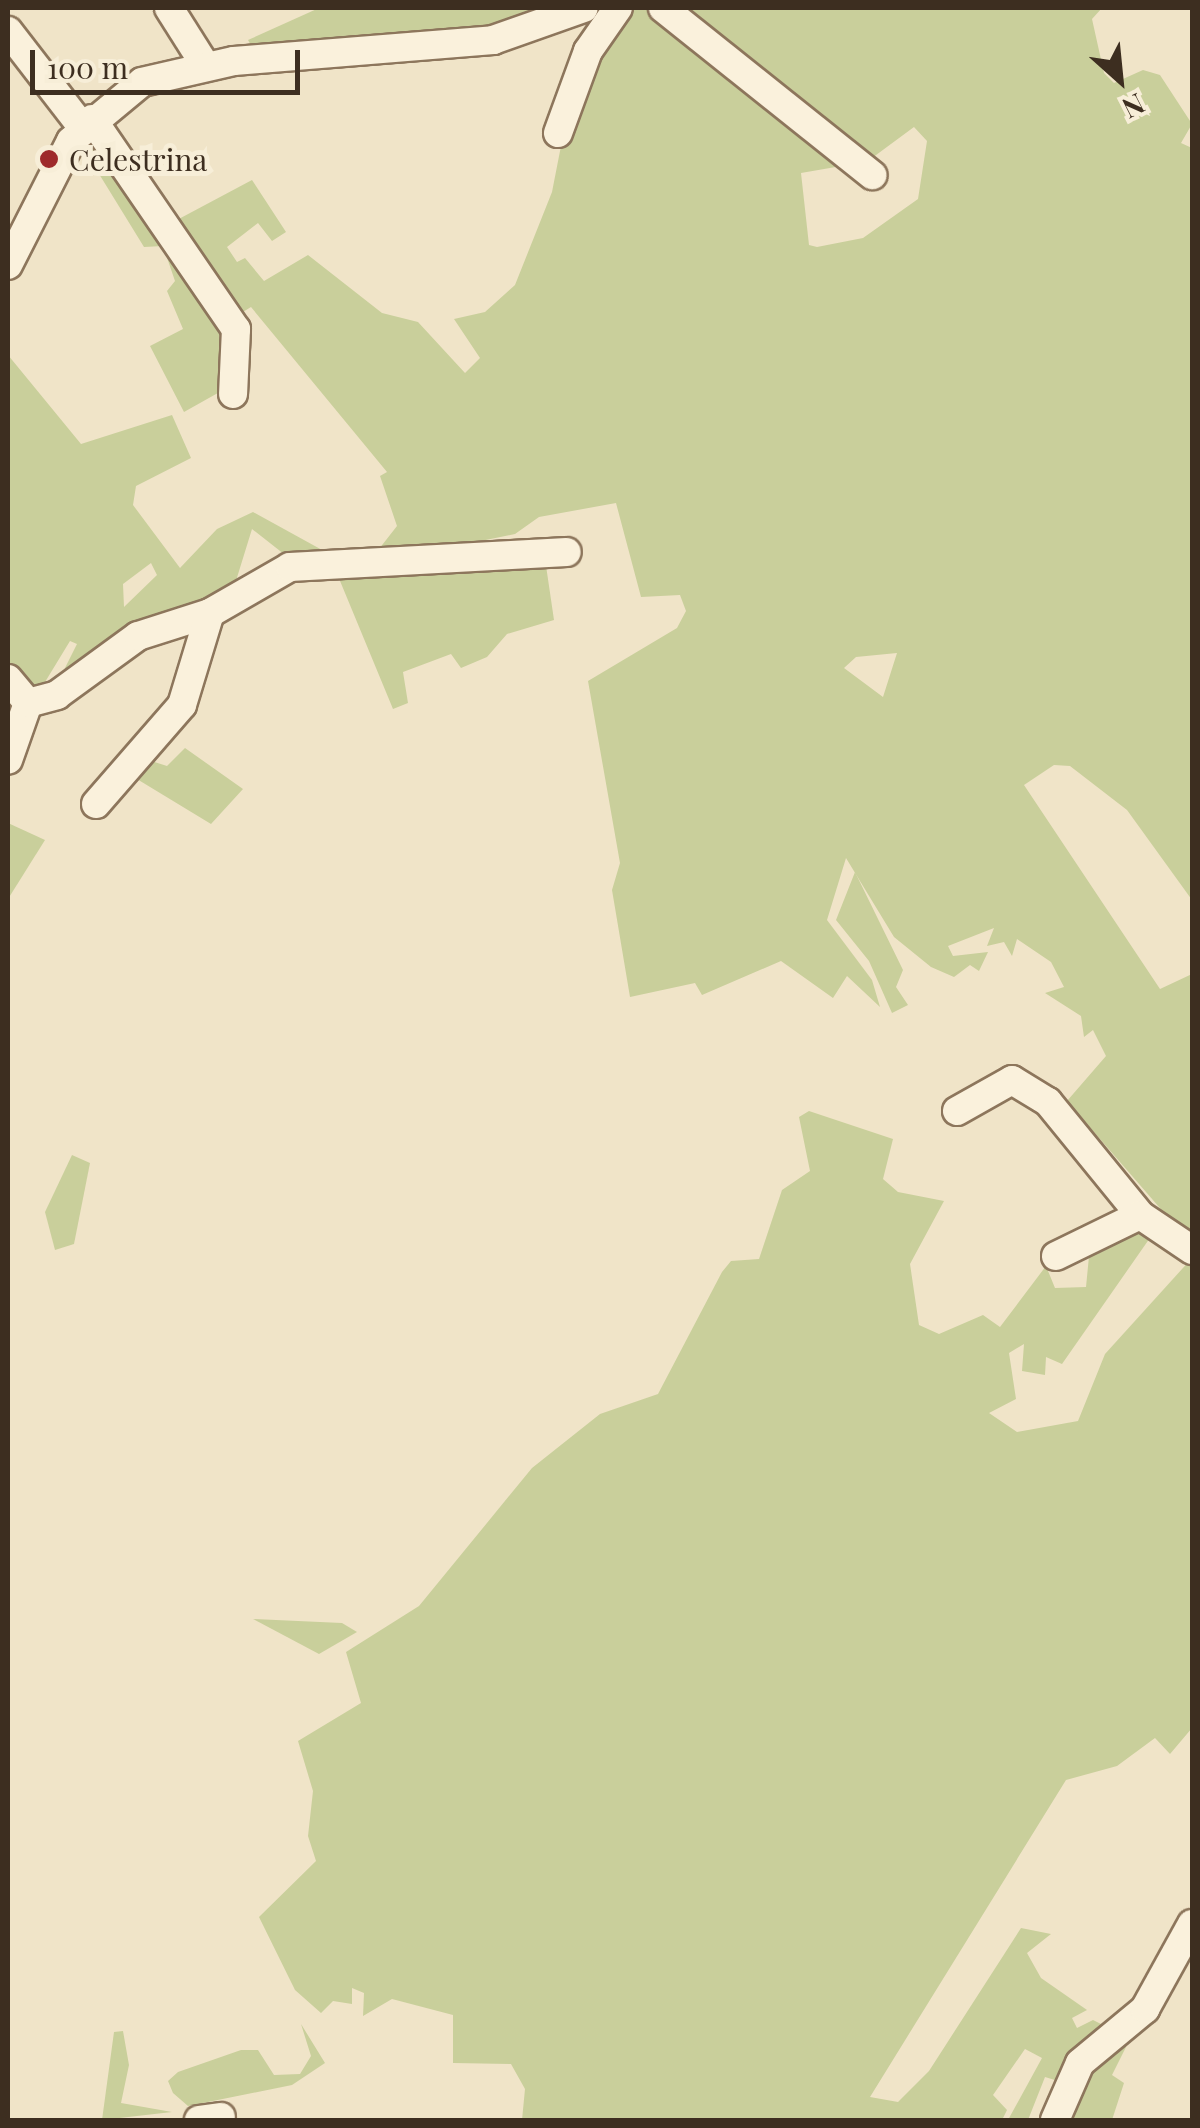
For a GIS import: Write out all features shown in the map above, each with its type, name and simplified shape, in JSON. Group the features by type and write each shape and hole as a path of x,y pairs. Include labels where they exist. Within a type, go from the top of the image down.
{"street":[{"path":"170,8 204,65"},
{"path":"558,133 588,51 618,8"},
{"path":"662,8 872,175"},
{"path":"8,265 60,156 88,123 142,82 204,65 493,40 578,9"},
{"path":"8,30 88,123 236,329 233,394"},
{"path":"28,703 57,696 138,636 210,613 290,568 338,558 567,552"},
{"path":"96,804 182,705 210,613"},
{"path":"8,679 28,703"},
{"path":"8,760 28,703"},
{"path":"958,1112 1012,1080 1048,1102 1140,1215 1192,1250"},
{"path":"1056,1256 1140,1215"},
{"path":"1056,2120 1080,2064 1144,2009 1192,1924"}],"green space":[{"path":"319,8 559,8 518,24 253,49 248,40"},
{"path":"629,8 655,8 853,164 801,173 809,245 817,247 863,238 918,199 927,141 914,127 872,158 673,8 1102,8 1092,19 1104,73 1114,83 1143,70 1160,75 1192,124 1181,143 1192,148 1192,900 1127,810 1070,766 1054,765 1024,785 1160,989 1192,974 1192,1245 1067,1101 1106,1056 1093,1030 1084,1037 1081,1016 1045,993 1064,987 1051,962 1017,939 1012,956 1004,942 987,946 994,928 948,946 953,956 988,952 979,971 970,965 954,977 931,967 894,937 846,858 827,920 872,980 880,1007 847,976 833,998 781,961 702,995 695,983 630,997 612,890 620,863 588,681 677,628 686,611 680,595 641,597 616,503 539,517 515,534 471,543 379,549 397,526 380,476 387,472 251,307 238,315 175,221 252,180 286,232 272,241 258,223 227,247 237,262 245,258 264,281 308,255 382,313 418,322 465,373 480,358 454,319 485,312 515,285 552,192 569,105","holes":["897,653 883,697 844,668 856,657"]},
{"path":"94,133 226,319 225,389 184,412 150,346 183,329 167,291 175,281 163,246 144,247 81,144"},
{"path":"8,355 81,444 172,415 191,458 136,486 133,505 180,568 217,529 253,512 333,556 289,558 252,529 235,584 54,690 77,644 70,641 42,687 21,686 8,674","holes":["151,563 157,575 124,607 123,584"]},
{"path":"544,552 554,620 507,634 487,657 461,668 451,654 403,672 408,703 393,709 333,564"},
{"path":"185,748 243,789 211,824 127,773 142,758 167,766"},
{"path":"8,823 45,840 8,899"},
{"path":"855,872 903,970 896,987 908,1005 892,1013 869,961 836,920"},
{"path":"809,1111 893,1139 883,1179 898,1192 944,1201 910,1264 919,1325 939,1334 983,1315 1000,1327 1046,1266 1055,1288 1086,1287 1090,1246 1134,1214 1152,1235 1062,1364 1046,1357 1045,1375 1022,1371 1024,1344 1009,1353 1016,1399 989,1413 1017,1432 1078,1421 1105,1354 1192,1258 1192,1728 1170,1754 1155,1738 1117,1766 1066,1780 870,2097 898,2102 929,2071 1021,1928 1051,1934 1027,1953 1041,1978 1087,2010 1072,2018 1077,2028 1093,2020 1113,2030 1068,2084 1045,2077 1028,2120 1008,2120 1042,2058 1025,2049 993,2095 1007,2110 1002,2120 522,2120 525,2089 511,2064 453,2063 453,2015 392,1999 363,2016 364,1993 352,1988 352,2004 333,2001 321,2013 295,1990 259,1917 316,1861 308,1836 313,1791 298,1741 361,1703 346,1652 419,1606 532,1468 600,1414 658,1394 722,1272 731,1261 759,1259 782,1190 810,1171 799,1117"},
{"path":"72,1155 90,1163 74,1244 55,1250 45,1212"},
{"path":"253,1619 342,1623 357,1632 319,1654"},
{"path":"301,2024 325,2063 292,2085 188,2106 173,2093 168,2081 178,2072 241,2050 258,2050 274,2075 300,2074 311,2056"},
{"path":"1136,2027 1112,2075 1124,2083 1112,2120 1077,2120 1066,2111 1088,2069"},
{"path":"123,2031 129,2065 121,2103 172,2112 102,2120 114,2032"}],"place":[{"name":"Celestrina","path":"49,159"}]}
